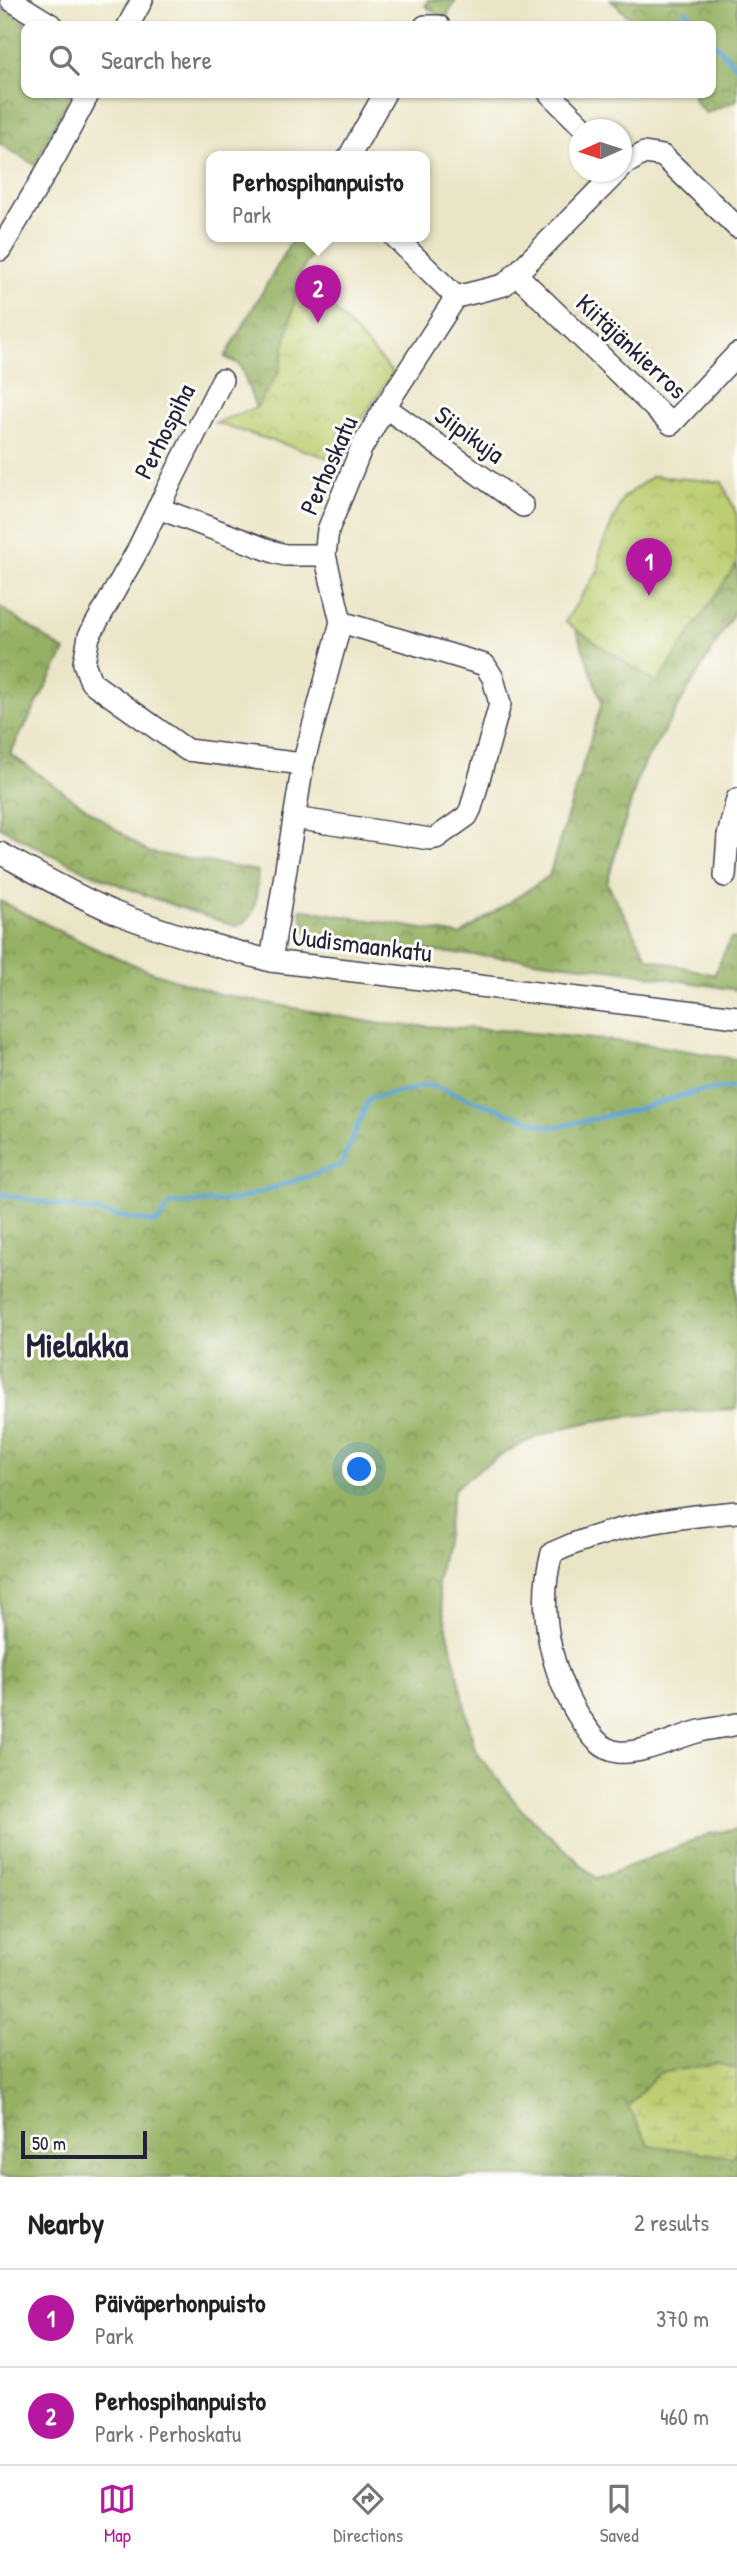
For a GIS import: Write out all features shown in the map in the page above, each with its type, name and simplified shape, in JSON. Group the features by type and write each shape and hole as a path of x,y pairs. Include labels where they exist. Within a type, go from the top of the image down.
{"street":[{"path":"11,0 45,21"},
{"path":"131,21 142,0"},
{"path":"0,250 86,98"},
{"path":"352,151 381,98"},
{"path":"554,98 575,119"},
{"path":"632,160 644,153 663,156 737,227"},
{"path":"400,242 456,297 503,285 607,182"},
{"name":"Kiitäjänkierros","path":"516,274 671,424 737,354"},
{"name":"Perhoskatu","path":"271,961 303,764 341,622 325,555 328,530 361,449 456,297"},
{"name":"Perhospiha","path":"222,380 135,555 89,636 84,663 91,682 187,750 303,764"},
{"name":"Siipikuja","path":"385,407 523,506"},
{"path":"158,508 274,552 285,555 325,555"},
{"path":"294,818 436,838 467,816 471,808 500,704 493,678 485,665 341,622"},
{"path":"725,876 737,799"},
{"name":"Uudismaankatu","path":"0,853 58,886 117,913 198,942 271,961 737,1017"},
{"path":"737,1512 666,1520 586,1539 552,1553 547,1568 546,1605 553,1655 563,1685 588,1731 608,1750 633,1752 702,1731 737,1724"}],"green space":[{"path":"428,0 456,0 445,19 425,6"},
{"path":"611,0 737,0 737,100 706,113 694,98 716,98 716,21 633,21"},
{"path":"0,7 24,21 21,21 21,98 68,98 35,165 0,144"},
{"path":"291,242 318,242 301,273 279,372 256,408 240,365 225,357"},
{"path":"301,273 393,373 364,416 342,462 215,423 256,408 279,372"},
{"path":"652,476 722,482 737,515 737,563 657,683 565,622 599,569 600,551 623,498"},
{"path":"737,562 737,608 640,771 607,883 648,958 714,975 731,938 737,939 737,990 622,971 526,959 373,947 309,935 300,909 460,935 549,876 602,702 575,627"},
{"path":"0,607 65,651 10,754 148,852 258,871 253,912 243,923 236,926 115,883 28,843 0,827"},
{"path":"0,901 94,948 152,972 219,994 381,1024 501,1030 645,1044 737,1059 737,1409 649,1414 582,1424 532,1439 505,1453 454,1489 437,1585 475,1750 521,1809 597,1879 712,1833 737,1829 737,2069 717,2063 731,2157 737,2152 737,2177 0,2177"},
{"path":"717,2063 737,2069 737,2152 732,2157 649,2145 628,2107 657,2074"}],"waterway":[{"path":"685,10 695,21"},
{"path":"716,45 737,68"},
{"path":"0,1194 156,1223 171,1204 237,1200 341,1165 369,1099 429,1084 551,1128 630,1111 699,1091 737,1086"}],"place":[{"name":"Perhospihanpuisto","path":"318,323"},
{"name":"Päiväperhonpuisto","path":"649,596"}],"district":[{"name":"Mielakka","path":"77,1345"}]}
